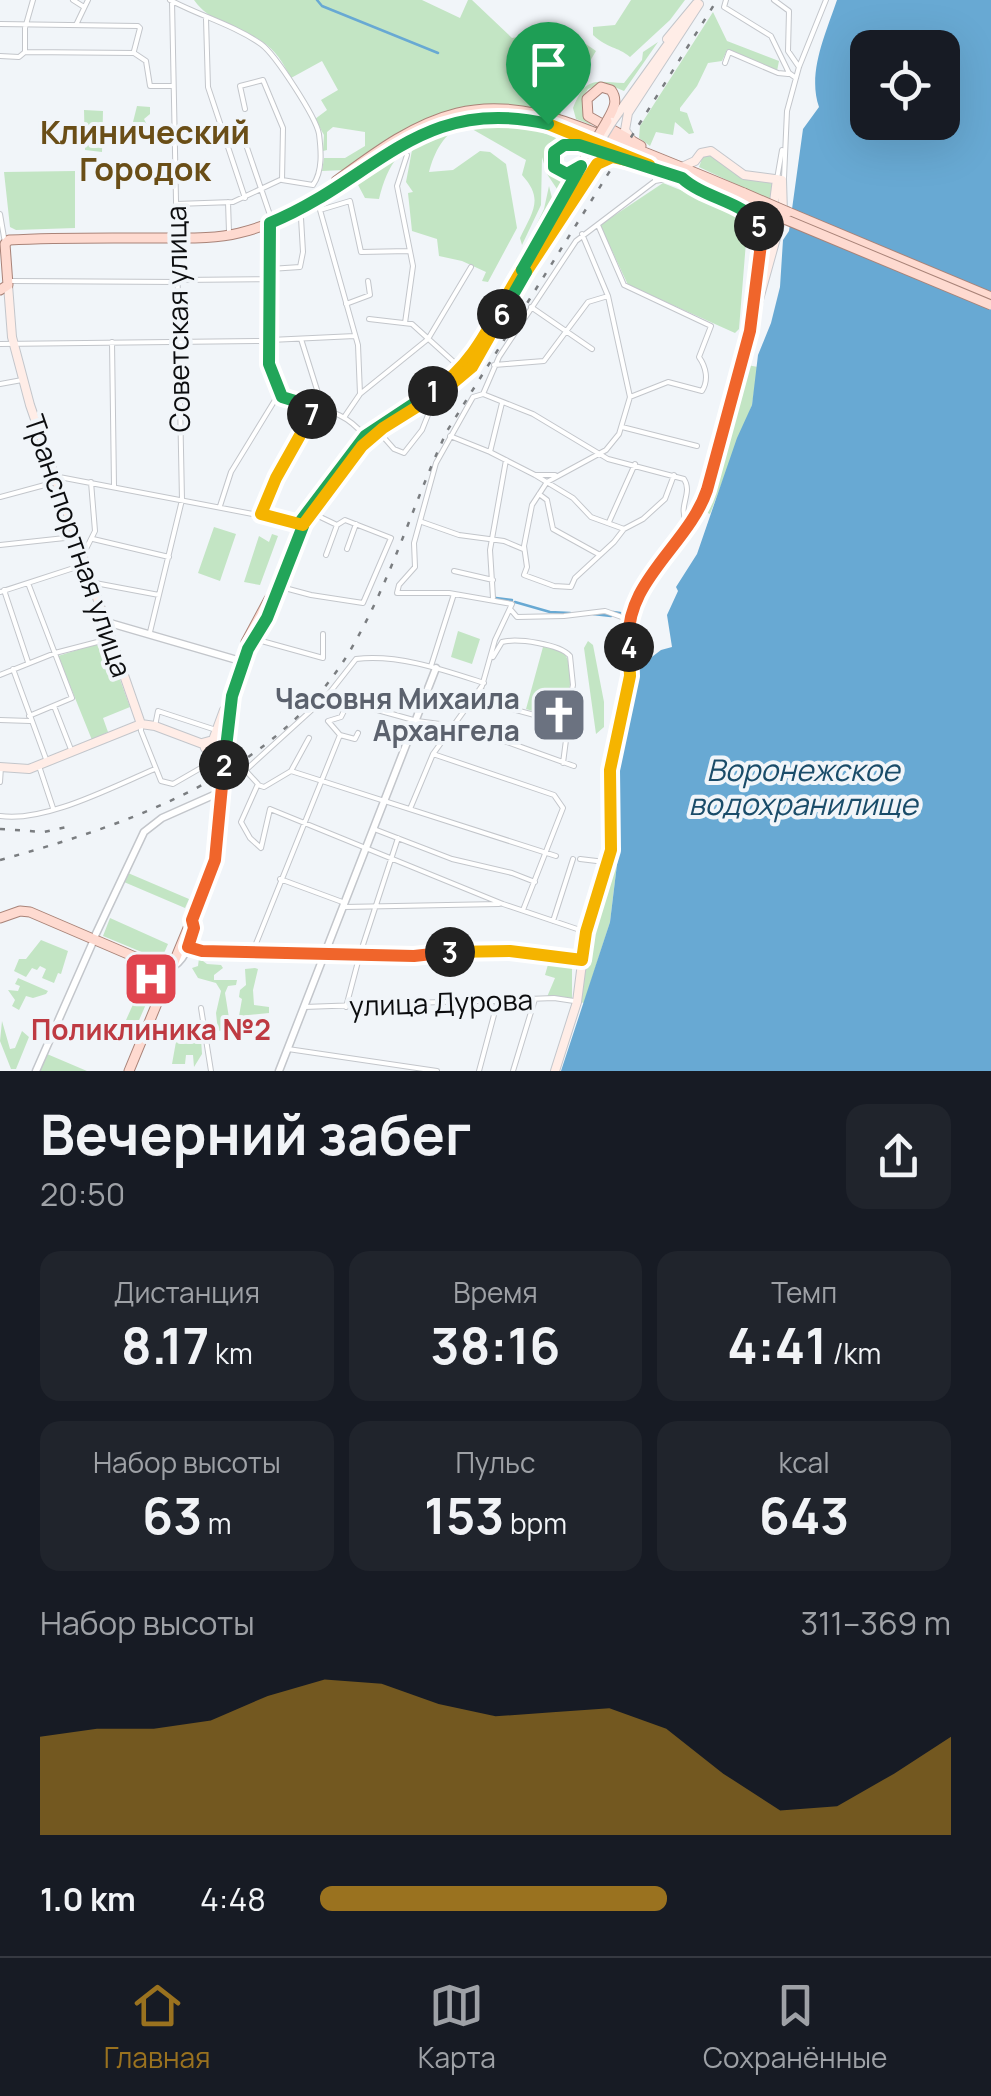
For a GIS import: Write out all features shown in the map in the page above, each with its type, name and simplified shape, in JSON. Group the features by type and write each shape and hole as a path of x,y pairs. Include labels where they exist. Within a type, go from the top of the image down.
{"main road":[{"path":"534,260 609,120 700,1"},
{"path":"649,161 625,130 626,117 700,1"},
{"path":"609,120 614,93 597,88 587,99 588,116 634,141"},
{"path":"4,283 4,240 223,236 314,202 412,130 460,112 518,110 549,115 592,130 649,161"},
{"path":"177,236 229,232 287,213 416,136 462,120 518,118 682,172 991,297"},
{"path":"589,156 572,174 559,172 552,164 554,152 574,144 612,157 649,161"},
{"path":"555,1071 577,1002 586,932 612,843 610,770 630,676 630,620 650,575 689,524 707,490 781,226 781,180 744,176 715,152 704,152 682,172"},
{"path":"221,757 250,630 266,606 301,524 365,436 459,372 597,164 612,157"},
{"path":"694,161 700,170 735,185 742,197 991,305"},
{"path":"1,767 28,770 141,724 206,744 215,735 242,661 267,618 301,524 362,446 472,367 581,166"},
{"path":"682,172 694,190 748,212 758,223 761,244 750,331"},
{"name":"Транспортная улица","path":"4,283 22,380 141,724"},
{"path":"0,328 13,340"},
{"path":"168,972 215,860 224,710"},
{"path":"198,742 221,757"},
{"path":"127,1071 207,870 219,789"},
{"path":"0,920 20,911 30,912 168,972"}],"street":[{"path":"26,52 34,0"},
{"path":"73,0 84,7"},
{"path":"76,25 88,0"},
{"path":"726,0 724,6 771,36 789,74"},
{"path":"774,0 789,11 788,51 799,66"},
{"path":"781,180 787,111 799,66 826,0"},
{"path":"171,1 258,42 275,55 319,133 320,172 311,186 282,180 228,202 176,204"},
{"name":"Советская улица","path":"150,632 182,500 171,1"},
{"path":"206,19 208,88 245,198"},
{"path":"0,24 140,26 134,53"},
{"path":"0,56 19,57 26,52 134,53 146,61 150,86 173,86"},
{"path":"725,63 729,52 796,78"},
{"path":"245,109 240,86 263,80 283,128 282,180"},
{"path":"242,133 270,218 270,370 282,397"},
{"path":"405,323 412,270 397,186 407,155"},
{"path":"649,161 656,173 655,181"},
{"path":"482,394 494,365 582,234 655,181 682,172"},
{"path":"228,202 229,232"},
{"path":"360,394 355,336 320,210 348,202 360,252 409,252"},
{"path":"0,214 4,240"},
{"path":"270,269 300,267 304,252 301,218"},
{"path":"598,225 624,285 711,326 699,356 707,382 702,391 668,382 630,397"},
{"path":"582,234 608,296 630,397 622,427 600,455 548,482 532,505 524,574 554,586 571,587 575,578 624,529 643,520 665,499 674,475"},
{"path":"344,416 360,394 428,339 472,267"},
{"path":"4,283 269,279"},
{"path":"346,304 370,296 368,282"},
{"path":"494,365 544,361 588,302 608,296"},
{"path":"531,307 592,349"},
{"path":"368,319 416,326 454,363"},
{"path":"0,344 13,340 260,341 355,336"},
{"path":"301,338 318,393 328,408"},
{"path":"260,341 270,349"},
{"path":"112,342 114,486"},
{"path":"0,384 22,380"},
{"path":"517,617 512,608 494,599 399,594 399,585 414,568 414,543 436,463 473,397 482,394 533,414 600,455 684,479 688,484 682,512 689,524"},
{"path":"220,506 230,472 275,400 282,397 328,408 344,416 365,436"},
{"path":"490,452 502,403"},
{"path":"379,432 394,449 404,453 422,430 432,405"},
{"path":"261,514 315,407"},
{"path":"622,427 697,446"},
{"path":"449,436 535,475 573,498 592,517 624,529"},
{"path":"494,599 489,562 506,460"},
{"path":"608,522 634,464"},
{"path":"535,475 558,475"},
{"path":"0,496 55,479 92,482 301,524"},
{"path":"28,662 2,591 82,561 93,539 96,521 92,482"},
{"path":"540,494 547,500 553,530 600,555"},
{"path":"312,513 337,525"},
{"path":"280,586 362,603 391,538 345,520 337,525 326,555"},
{"path":"422,522 525,550"},
{"path":"347,549 356,524"},
{"path":"0,544 74,537"},
{"path":"93,539 169,557"},
{"path":"454,571 493,580"},
{"path":"0,720 30,718 72,698 28,583"},
{"path":"90,583 160,595"},
{"path":"279,1071 417,721 454,594"},
{"path":"410,809 432,754 484,682 496,640 512,608"},
{"path":"506,622 517,617 605,611 630,620"},
{"path":"103,621 242,661"},
{"path":"253,638 323,658 323,634"},
{"path":"0,675 28,662 109,639"},
{"path":"491,660 505,640 564,648 570,656 573,686 564,723 563,762"},
{"path":"36,1071 144,832 246,771 327,696 354,661 368,658 434,667 484,682"},
{"path":"12,669 30,718 53,808"},
{"path":"480,689 505,707 564,723"},
{"path":"327,696 451,730"},
{"path":"348,703 342,717 328,721 340,734 355,739 358,733"},
{"path":"54,706 72,752"},
{"path":"154,726 158,711 215,735"},
{"path":"141,724 162,781 173,784 221,757"},
{"path":"456,724 574,766"},
{"path":"253,951 340,734"},
{"path":"246,771 264,787 291,772 308,738"},
{"path":"432,754 554,795 563,808 522,911"},
{"path":"0,782 1,767"},
{"path":"0,816 19,818 53,808 156,769"},
{"path":"291,772 556,856"},
{"path":"258,785 241,822 262,848 270,810 522,911 586,932"},
{"path":"374,829 452,859 535,882"},
{"path":"346,1007 398,838"},
{"path":"553,922 576,859 608,862"},
{"path":"280,879 344,905 504,904"},
{"path":"168,972 180,963 188,947 194,928 192,920"},
{"path":"188,947 202,951 414,956 470,950 582,960"},
{"path":"513,1071 535,999"},
{"path":"480,1071 498,1000"},
{"name":"улица Дурова","path":"304,1007 422,1001 577,1002"},
{"path":"201,1008 211,1071"},
{"path":"288,1048 437,1071"}],"green space":[{"path":"194,0 422,0 460,18 468,0 472,0 512,38 518,37 561,60 583,42 596,51 561,110 559,132 572,139 552,148 550,167 565,187 528,242 544,209 549,186 552,198 557,189 542,157 541,205 522,245 520,238 534,205 533,191 522,175 526,160 465,125 446,137 429,172 453,170 480,151 490,152 506,164 517,228 488,282 482,281 486,272 439,256 437,239 412,231 408,193 413,192 406,182 413,145 438,134 414,143 405,149 392,165 379,199 365,198 357,183 374,170 366,156 344,170 322,171 324,158 345,158 365,146 365,132 333,127 327,132 327,150 323,151 324,135 315,119 327,110 321,100 338,90 322,61 291,78 279,57 266,45 208,14"},
{"path":"631,0 685,0 670,20 630,57 598,40 593,27 615,25"},
{"path":"713,12 727,41 779,61 777,71 727,50 722,61 708,63 680,108 687,113 694,133 689,134 675,122 673,135 656,132 650,146 639,138 640,126"},
{"path":"658,42 624,91 605,83 588,89 582,108 592,125 576,119 573,108 587,85 599,82 624,83 642,60 643,52"},
{"path":"137,106 150,107 150,114 144,119 148,137 131,130"},
{"path":"84,110 103,111 102,152 85,150"},
{"path":"713,155 741,177 774,184 762,276 762,227 750,211 760,214 765,198 699,167 703,156"},
{"path":"75,171 75,228 10,227 4,172"},
{"path":"663,183 748,217 739,329 735,333 628,285 600,225"},
{"path":"747,365 758,367 752,405 710,514 703,511"},
{"path":"214,527 236,534 220,581 198,573"},
{"path":"272,534 278,536 260,585 244,582 259,536 269,542"},
{"path":"458,631 480,639 472,664 451,657"},
{"path":"106,641 130,707 103,718 108,732 92,740 58,656"},
{"path":"588,641 593,645 604,702 604,727 596,734 584,648"},
{"path":"543,647 561,648 569,665 570,683 562,720 526,709"},
{"path":"613,855 618,856 610,922 584,1003 580,1002 586,944"},
{"path":"128,873 189,899 185,908 124,882"},
{"path":"110,918 168,944 161,960 103,936"},
{"path":"41,940 68,951 54,983 42,978 46,969 40,966 37,970 32,968 26,977 14,971 19,959 26,959"},
{"path":"199,958 207,964 221,965 223,968 214,980 237,980 225,993 230,1024 244,1029 218,1031 216,1013 221,991 216,983 198,978 192,968 198,966"},
{"path":"549,961 572,963 572,999 547,997 555,978 545,975"},
{"path":"245,969 258,969 254,1005 269,1007 269,1013 239,1016 240,990 246,985"},
{"path":"18,978 48,991 33,998 26,996 19,1010 12,1006 15,1000 8,990 18,991"},
{"path":"139,991 150,995 133,1034 122,1029"},
{"path":"2,1021 10,1049 15,1048 22,1031 29,1037 16,1069 11,1069 0,1041"},
{"path":"187,1035 189,1040 201,1039 202,1054 194,1067 193,1055 186,1055 185,1064 172,1064 177,1036"},
{"path":"47,1054 87,1071 40,1071"}],"water":[{"name":"Воронежское водохранилище","path":"837,0 991,0 991,1071 561,1071 610,922 618,856 617,756 625,714 640,666 661,650 672,647 667,615 678,591 676,587 697,554 752,405 758,355 780,287 783,240 789,231 803,129 819,107 815,81 823,39"}],"waterway":[{"path":"317,0 322,6 438,53"},
{"path":"496,598 512,600"},
{"path":"515,602 570,613"},
{"path":"613,612 620,613"},
{"path":"593,614 611,616"}],"railway":[{"path":"0,860 102,828 201,786 247,758 288,725 325,687 369,617 447,431 717,0"},
{"path":"0,829 44,832 71,826"}],"place":[{"name":"Часовня Михаила Архангела","path":"559,715"},
{"name":"Поликлиника №2","path":"151,979"}],"district":[{"name":"Клинический Городок","path":"145,152"}],"route":[{"path":"548,124 518,118 476,117 434,128 397,147 314,202 270,223 271,376 282,397 315,407 261,514 299,523 303,525 362,446 472,367 526,272 522,270 581,166 572,174 559,172 552,160 560,147 579,145 612,157 651,166 682,178 694,190 748,212 755,219 762,235 750,331 707,490 699,510 650,575 630,620 630,676 610,770 611,850 586,932 582,960 510,951 470,950 414,956 202,951 188,947 194,928 192,920 215,860 230,706 248,649 267,618 303,526 299,523 365,436 450,380 467,364 522,270 526,272 597,164 612,157 649,165 548,124"}]}
